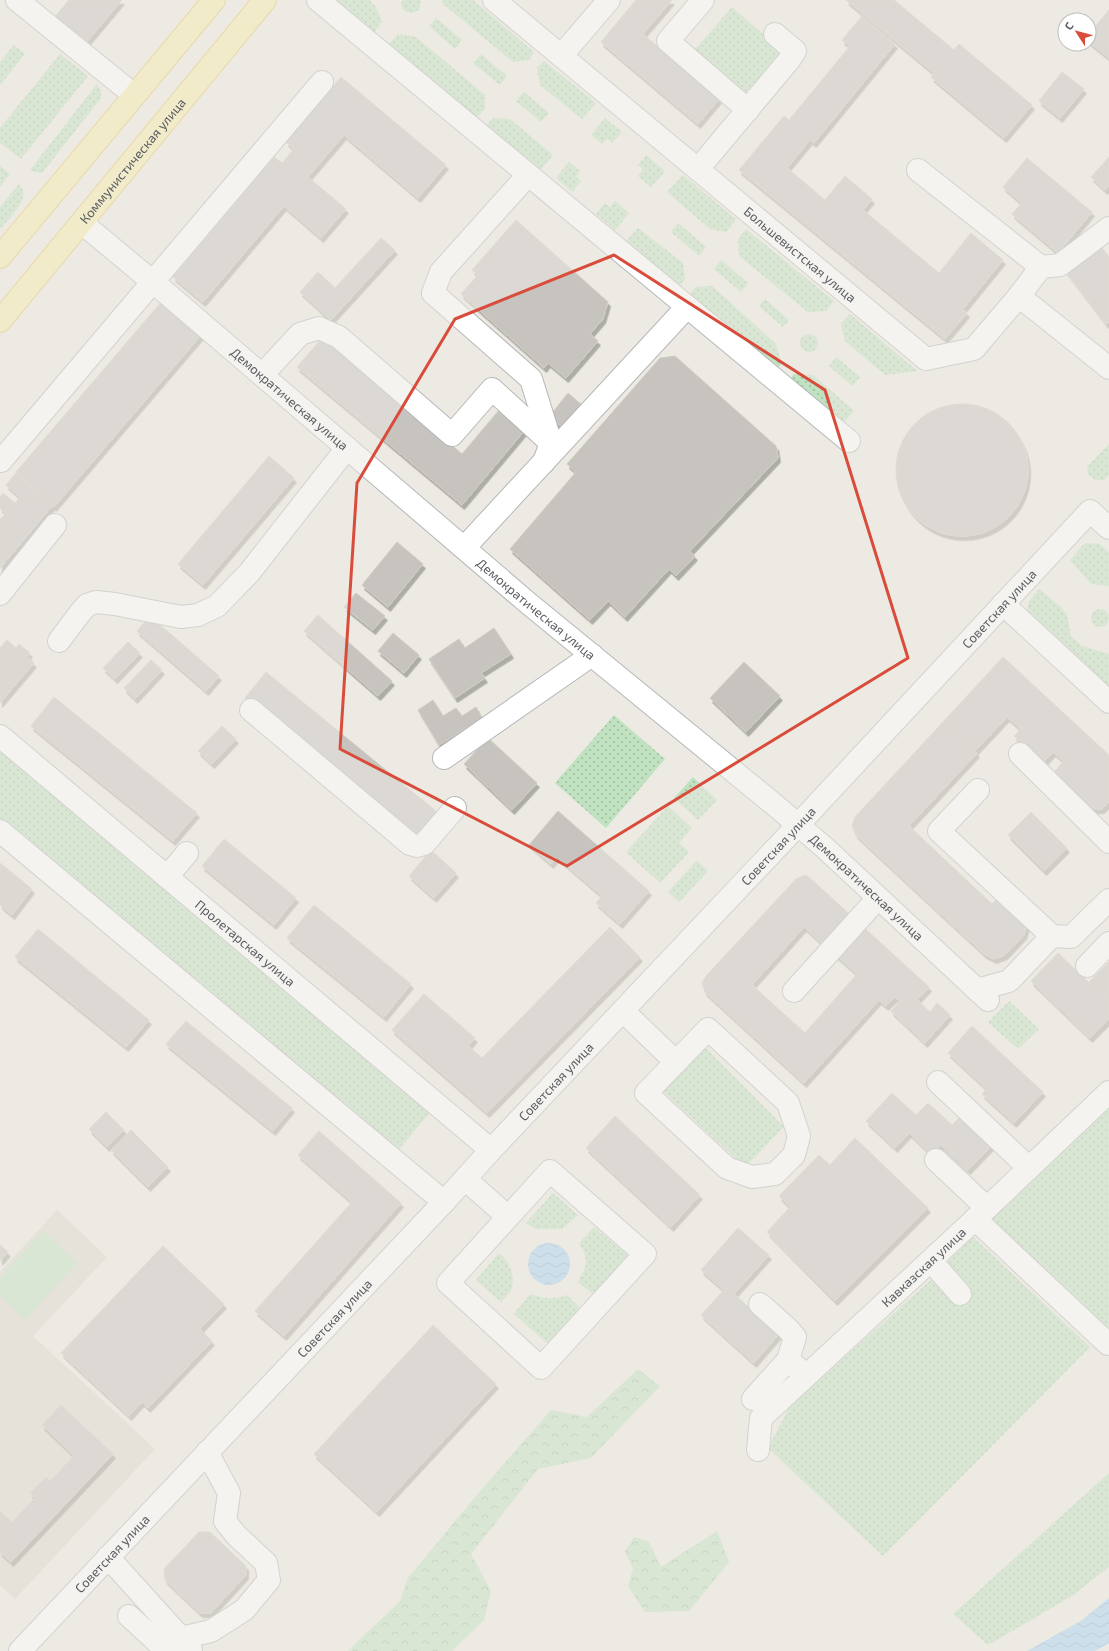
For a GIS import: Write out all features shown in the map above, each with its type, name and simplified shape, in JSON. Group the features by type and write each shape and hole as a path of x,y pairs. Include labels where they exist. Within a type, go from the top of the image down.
{"main road":[{"path":"0,257 214,0"},
{"name":"Коммунистическая улица","path":"0,321 265,0"}],"street":[{"path":"17,0 134,95"},
{"path":"318,0 849,441"},
{"name":"Большевистская улица","path":"494,0 926,360 974,349 1019,296"},
{"path":"561,56 609,0"},
{"path":"703,0 668,41 748,110"},
{"path":"698,169 790,59 795,51 775,34"},
{"path":"1,461 322,82"},
{"path":"918,170 1041,267 1060,265 1109,228"},
{"path":"528,175 441,272 433,293 531,379 547,452"},
{"name":"Демократическая улица","path":"82,223 464,548 798,824 982,995 1009,981 1052,936"},
{"path":"1041,267 1019,296 1109,368"},
{"path":"464,548 547,452 687,307"},
{"path":"262,375 300,334 319,328 339,337 452,435 492,389 547,452"},
{"path":"59,641 80,613 87,606 96,602 116,604 181,617 198,615 217,606 249,572 322,482 347,448"},
{"name":"Советская улица","path":"20,1651 444,1202 1090,511 1109,528"},
{"path":"0,594 55,525"},
{"path":"1003,604 1109,702"},
{"path":"444,758 592,655"},
{"path":"251,710 410,844 417,846 424,844 455,808"},
{"name":"Пролетарская улица","path":"0,736 491,1150"},
{"path":"1020,754 1109,842"},
{"path":"978,790 939,831 1052,936 1071,937 1109,900"},
{"path":"0,830 444,1202"},
{"path":"168,877 187,854"},
{"path":"794,991 878,898"},
{"path":"1087,966 1109,943"},
{"path":"623,1011 676,1062"},
{"path":"708,1029 788,1103 799,1136 794,1155 775,1174 752,1177 727,1168 646,1093 676,1062 708,1029"},
{"path":"938,1082 1030,1168"},
{"name":"Кавказская улица","path":"758,1450 761,1418 931,1261 1109,1092"},
{"path":"936,1160 981,1214 1108,1344"},
{"path":"550,1171 645,1254 541,1368 448,1283 508,1217 550,1171"},
{"path":"465,1179 508,1217"},
{"path":"931,1261 960,1294"},
{"path":"753,1399 788,1360 795,1337 760,1304"},
{"path":"788,1360 806,1375"},
{"path":"183,1648 244,1610 269,1580 266,1563 236,1535 225,1521 229,1493 207,1452"},
{"path":"108,1558 183,1648"},
{"path":"129,1616 183,1648"}],"highlighted area":[{"path":"614,255 825,390 908,658 567,866 340,749 357,483 455,319"}],"shaded area":[{"path":"57,1210 107,1257 33,1336 155,1449 15,1599 0,1585 0,1272"}],"green space":[{"path":"333,0 369,0 375,6 382,21 373,34"},
{"path":"403,0 420,0 419,10 412,13 404,11 401,4"},
{"path":"442,0 473,0 534,52 529,60 513,62 443,4"},
{"path":"732,7 782,51 741,98 691,54"},
{"path":"436,18 462,40 455,49 429,26"},
{"path":"398,34 416,37 485,95 485,109 474,120 387,46"},
{"path":"14,45 25,54 0,85 0,62"},
{"path":"60,54 88,76 21,159 0,143 0,128"},
{"path":"481,54 507,76 500,85 473,63"},
{"path":"544,61 596,103 582,119 540,85 537,68"},
{"path":"97,84 101,91 101,98 42,173 30,170"},
{"path":"524,92 549,113 541,122 516,101"},
{"path":"493,118 510,119 553,155 538,172 484,128"},
{"path":"605,118 622,132 612,143 607,139 602,144 591,135"},
{"path":"646,155 665,171 651,187 638,176 643,170 638,165"},
{"path":"569,162 580,171 576,176 581,181 572,192 556,178"},
{"path":"0,166 10,174 0,187"},
{"path":"683,175 736,219 726,232 710,229 667,192"},
{"path":"19,184 23,190 22,201 14,214 0,229 0,207"},
{"path":"615,201 629,213 615,230 596,214 605,203 610,207"},
{"path":"678,223 706,247 699,256 671,232"},
{"path":"638,228 683,263 685,279 677,288 624,243"},
{"path":"746,229 834,301 826,311 808,312 739,256 738,239"},
{"path":"721,260 748,283 741,292 714,269"},
{"path":"712,286 775,343 782,363 776,370 689,295 695,287"},
{"path":"765,299 789,320 783,327 759,306"},
{"path":"850,314 917,371 885,375 845,341 841,324"},
{"path":"805,334 813,334 818,339 816,350 813,352 805,352 800,347 800,339"},
{"path":"836,357 860,377 852,386 829,366"},
{"path":"794,374 813,375 854,411 841,426 787,383"},
{"path":"1109,444 1109,475 1104,480 1096,480 1088,474 1087,467"},
{"path":"1085,543 1099,544 1109,552 1109,586 1091,584 1070,560"},
{"path":"1039,589 1061,607 1067,615 1071,636 1082,646 1109,654 1109,687 1027,610 1029,601"},
{"path":"1096,609 1104,609 1109,614 1107,625 1104,627 1096,627 1091,622 1091,614"},
{"path":"614,715 665,759 606,828 555,783"},
{"path":"0,748 432,1110 396,1153 0,820"},
{"path":"693,777 717,800 698,820 674,798"},
{"path":"668,806 692,828 679,843 689,852 660,883 626,852"},
{"path":"697,860 708,871 679,902 668,892"},
{"path":"1009,1001 1039,1029 1018,1049 988,1022"},
{"path":"698,1040 784,1127 745,1167 655,1084"},
{"path":"1109,1102 1109,1334 986,1218"},
{"path":"553,1193 578,1215 562,1229 536,1229 526,1223"},
{"path":"594,1227 631,1258 595,1296 578,1282 584,1271 586,1263 585,1254 579,1243"},
{"path":"43,1231 77,1263 25,1320 0,1296 0,1278"},
{"path":"972,1236 1090,1347 883,1556 768,1448 790,1406 934,1277"},
{"path":"499,1253 506,1260 511,1270 513,1280 511,1290 501,1302 476,1280"},
{"path":"530,1294 548,1298 557,1298 567,1295 582,1310 549,1345 514,1314"},
{"path":"638,1369 660,1386 591,1458 538,1469 471,1554 491,1591 484,1620 452,1651 348,1651 400,1601 408,1578 476,1496 551,1410 587,1417"},
{"path":"1109,1473 1109,1567 1072,1596 988,1645 953,1614"},
{"path":"717,1531 729,1562 689,1611 645,1612 628,1586 633,1569 625,1551 634,1537 649,1542 661,1567"}],"water":[{"path":"549,1243 564,1249 570,1264 564,1279 549,1285 534,1279 528,1264 534,1249"},
{"path":"1109,1598 1109,1643 1095,1651 1027,1651 1081,1621"}],"building":[{"path":"69,0 122,0 85,44 54,18"},
{"path":"636,0 672,0 643,34 719,99 698,124 601,42"},
{"path":"846,0 894,0 954,50 959,44 1032,105 1004,138 931,77 935,74"},
{"path":"1109,10 1109,58 1097,48 1097,24"},
{"path":"862,16 895,44 814,143 810,140 787,168 825,200 805,224 739,170 784,116 789,120 850,46 842,40"},
{"path":"1062,72 1084,89 1060,118 1039,101"},
{"path":"341,77 446,165 418,198 344,135 308,177 346,209 321,238 284,206 203,302 173,277 274,157 282,163 294,149 286,142"},
{"path":"1109,157 1109,186 1105,190 1091,177"},
{"path":"1027,158 1092,212 1058,253 1012,214 1022,203 1003,187"},
{"path":"845,176 872,199 863,210 939,273 971,233 1003,260 963,309 967,313 945,339 805,224"},
{"path":"516,220 608,302 603,319 590,334 598,341 566,378 548,363 544,368 461,294 478,275 472,270"},
{"path":"381,238 395,250 331,320 300,292 318,272 335,288"},
{"path":"1099,244 1109,257 1109,322 1106,324 1065,270"},
{"path":"163,300 202,334 54,507 16,472"},
{"path":"323,337 462,454 500,409 525,430 462,505 297,367"},
{"path":"675,356 776,446 778,458 690,551 695,556 676,576 669,569 625,617 608,601 590,620 510,549 576,472 567,464 660,358"},
{"path":"568,393 582,405 563,428 549,417"},
{"path":"968,404 987,409 999,415 1009,423 1017,433 1023,445 1027,457 1027,483 1023,495 1017,507 1009,517 999,525 987,531 975,535 956,536 937,531 925,525 915,517 907,507 901,495 897,483 896,464 901,445 907,433 915,423 925,415 937,409 949,405"},
{"path":"269,456 294,478 203,585 178,564"},
{"path":"16,473 52,506 0,568 0,518 1,519 6,513 0,508 0,497 3,493 15,503 20,497 6,485"},
{"path":"397,542 423,564 388,607 362,585"},
{"path":"356,593 385,616 373,630 344,607"},
{"path":"318,615 392,681 378,696 304,631"},
{"path":"150,616 219,676 206,691 137,631"},
{"path":"494,628 511,654 481,673 485,678 455,698 429,659 459,639 465,648"},
{"path":"393,633 419,655 404,673 378,651"},
{"path":"7,640 16,648 19,644 30,653 27,657 34,663 0,703 0,648"},
{"path":"128,642 140,653 115,679 103,668"},
{"path":"1003,657 1109,755 1109,802 1102,809 1092,809 1053,773 1064,761 1053,752 1043,763 1014,736 1021,729 1007,717 975,751 943,722"},
{"path":"151,660 162,670 135,699 124,688"},
{"path":"744,662 780,696 746,732 710,698"},
{"path":"266,672 442,816 423,840 403,823 400,826 355,789 358,786 342,772 329,768 332,764 315,749 312,753 272,714 255,700 252,704 245,698"},
{"path":"54,697 197,813 173,841 31,726"},
{"path":"433,700 443,716 456,708 462,716 476,707 482,718 439,745 418,710"},
{"path":"943,722 977,753 909,826 992,904 1001,894 1027,925 1024,935 1005,955 994,959 984,954 856,835 852,826 855,817"},
{"path":"222,726 236,739 212,764 198,751"},
{"path":"488,738 537,783 512,810 464,764"},
{"path":"558,811 649,891 620,924 596,903 602,896 557,857 551,864 529,845"},
{"path":"1031,812 1067,848 1044,871 1008,835"},
{"path":"224,839 296,898 274,925 202,866"},
{"path":"431,850 456,873 434,898 409,876"},
{"path":"0,863 32,889 12,915 0,905"},
{"path":"805,875 810,878 929,987 917,1000 930,1012 937,1003 950,1015 925,1043 891,1011 900,1001 895,997 886,1006 879,1000 804,1083 705,992 702,983 706,976 796,879","holes":["804,927 857,974 805,1033 752,985"]},
{"path":"314,905 411,984 384,1017 287,938"},
{"path":"610,927 640,957 487,1113 392,1030 424,994 475,1038 468,1046 482,1058"},
{"path":"38,929 149,1020 126,1047 15,957"},
{"path":"1058,953 1109,1002 1109,1019 1090,1038 1031,981"},
{"path":"1109,962 1109,1002 1089,982"},
{"path":"186,1021 292,1108 273,1131 166,1044"},
{"path":"972,1026 1043,1092 1014,1123 982,1094 987,1089 948,1053"},
{"path":"892,1093 916,1115 928,1103 952,1125 962,1115 993,1144 968,1170 941,1145 931,1154 909,1133 895,1148 866,1121"},
{"path":"106,1112 124,1130 107,1147 89,1129"},
{"path":"615,1116 700,1195 671,1227 586,1148"},
{"path":"131,1130 168,1167 148,1187 111,1150"},
{"path":"319,1131 401,1203 284,1336 255,1311 352,1202 298,1155"},
{"path":"855,1138 928,1208 835,1301 767,1232 790,1207 779,1196 819,1155 830,1165"},
{"path":"738,1228 769,1255 734,1294 779,1334 754,1363 701,1315 724,1290 701,1270"},
{"path":"0,1245 8,1252 0,1261"},
{"path":"163,1246 224,1304 200,1329 212,1341 148,1408 142,1402 129,1416 61,1353"},
{"path":"433,1325 496,1384 377,1512 314,1454"},
{"path":"61,1405 113,1454 11,1562 0,1552 0,1511 12,1522 35,1498 30,1493 46,1477 50,1481 74,1456 42,1425"},
{"path":"199,1532 210,1532 246,1566 246,1575 211,1613 200,1613 165,1580 164,1569"}]}
